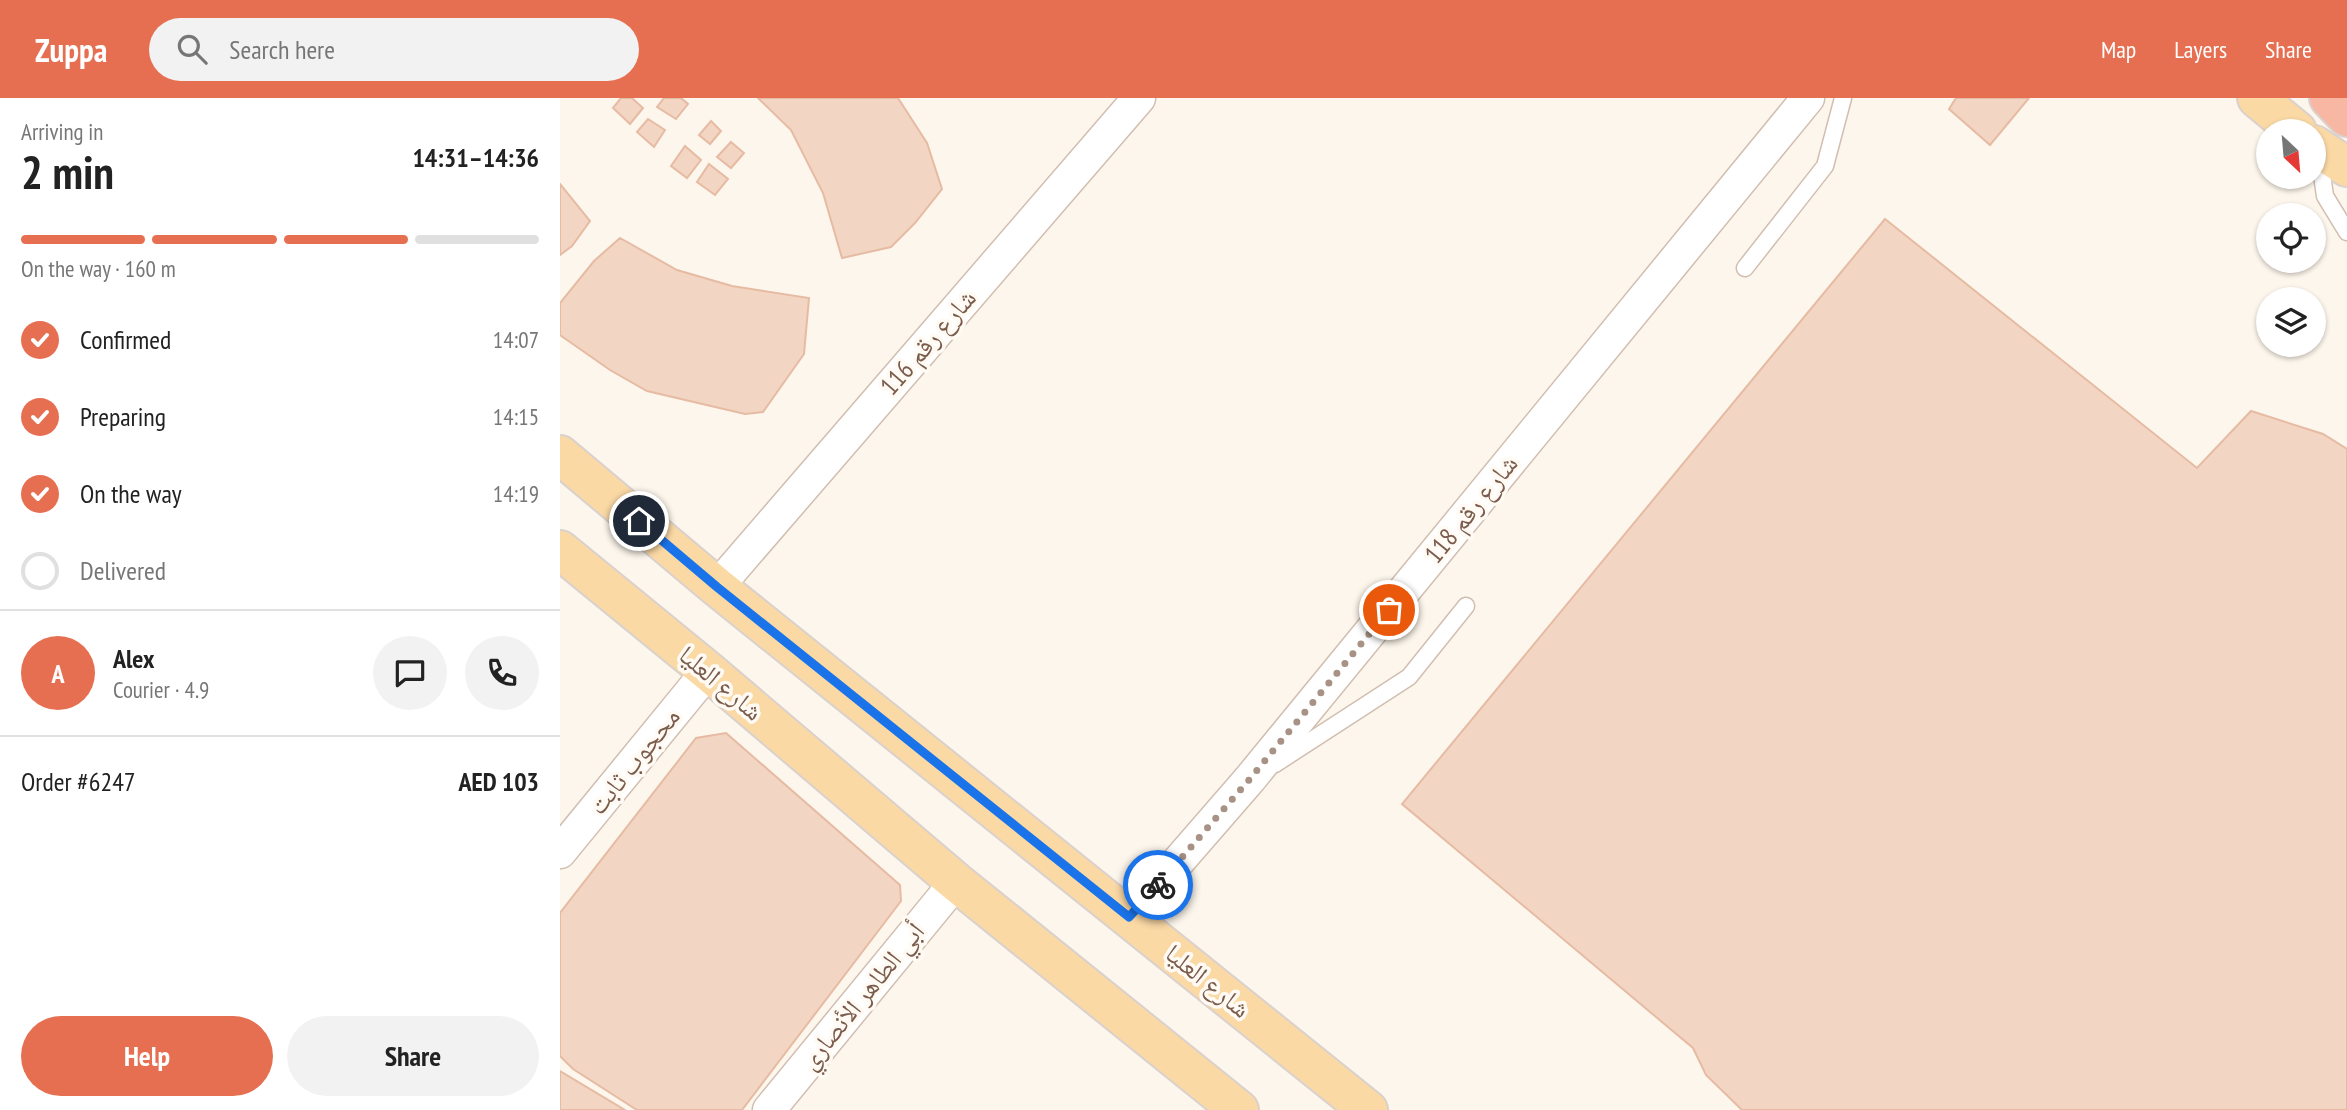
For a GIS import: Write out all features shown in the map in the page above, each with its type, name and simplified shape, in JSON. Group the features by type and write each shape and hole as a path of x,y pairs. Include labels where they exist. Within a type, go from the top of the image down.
{"highway":[{"path":"2329,98 2347,117"}],"main road":[{"path":"2257,98 2283,119"},
{"name":"شارع العليا","path":"560,455 717,587 1368,1110"},
{"name":"شارع العليا","path":"560,550 708,671 956,882 1239,1110"}],"street":[{"name":"شارع رقم 116","path":"717,587 1139,98"},
{"name":"شارع رقم 118","path":"1129,917 1249,780 1808,98"},
{"name":"محجوب ثابت","path":"560,852 708,671"},
{"name":"أبي الطاهر الأنصاري","path":"768,1110 956,882"}],"lane":[{"path":"1745,268 1825,166 1843,98"},
{"path":"2324,189 2325,196 2347,232"},
{"path":"1249,780 1409,677 1466,606"}],"building":[{"path":"621,98 632,98 643,108 630,124 613,108"},
{"path":"664,98 681,98 688,104 676,119 657,107"},
{"path":"758,98 898,98 927,143 942,189 915,223 891,247 842,258 823,193 791,130"},
{"path":"1956,98 2029,98 1990,145 1949,109"},
{"path":"648,119 665,130 654,147 637,132"},
{"path":"711,121 721,131 710,144 699,135"},
{"path":"731,142 744,153 731,168 717,157"},
{"path":"685,146 701,160 687,178 671,166"},
{"path":"709,164 728,179 715,195 697,182"},
{"path":"560,184 590,221 572,246 560,255"},
{"path":"1885,219 2197,468 2251,411 2323,434 2347,449 2347,1110 1742,1110 1706,1075 1693,1048 1402,804"},
{"path":"620,238 677,270 732,286 809,298 804,354 763,412 745,414 647,391 610,370 560,335 560,303 594,261"},
{"path":"726,733 900,885 901,901 742,1110 637,1110 573,1069 560,1056 560,913 696,738"},
{"path":"560,1071 625,1110 560,1110"}],"way so far":[{"path":"1158,885 1249,780 1389,610"}],"route":[{"path":"639,521 717,587 1129,917 1158,885"}]}
